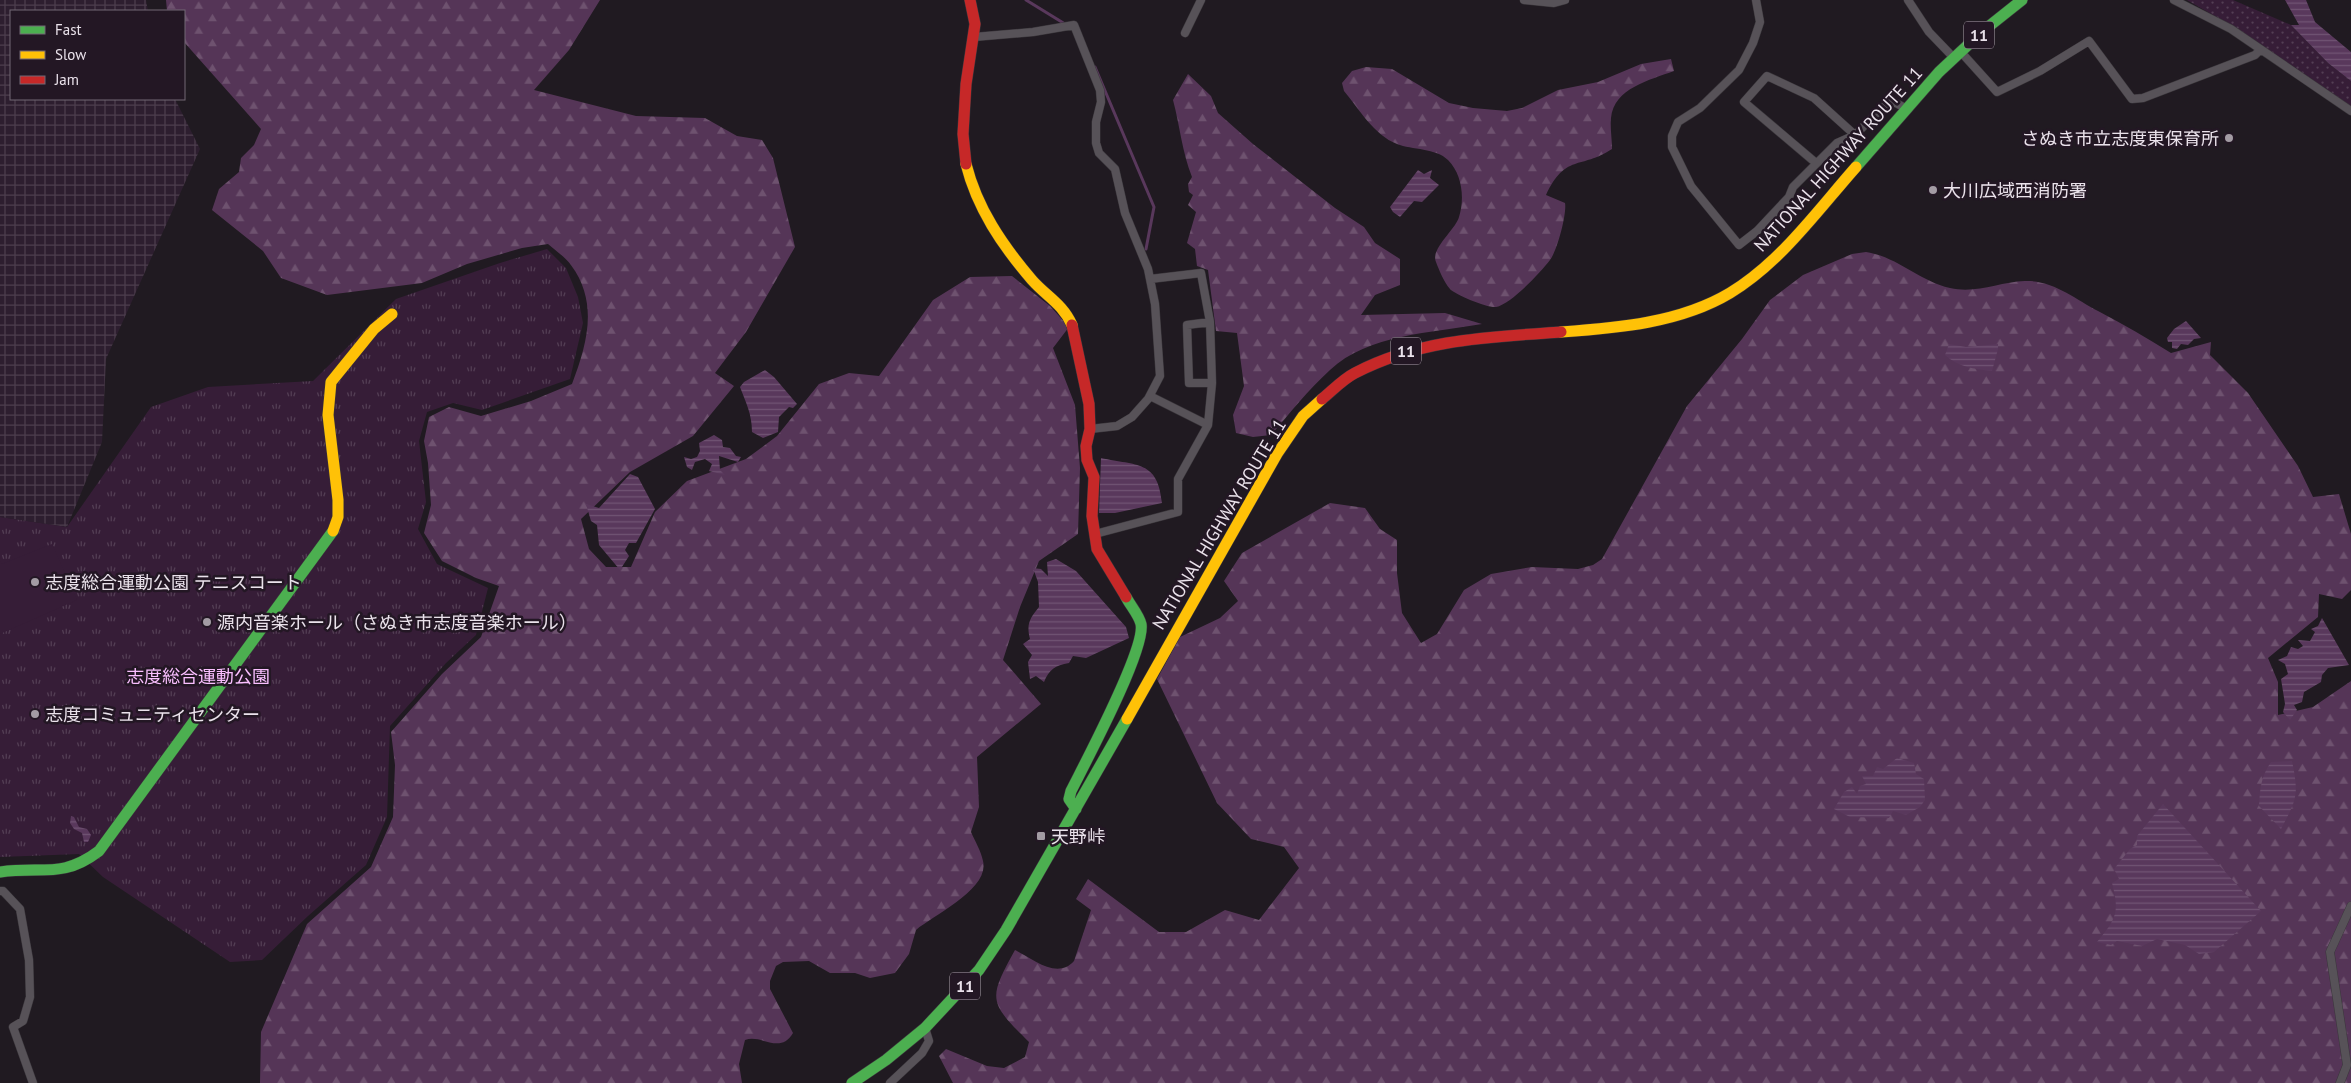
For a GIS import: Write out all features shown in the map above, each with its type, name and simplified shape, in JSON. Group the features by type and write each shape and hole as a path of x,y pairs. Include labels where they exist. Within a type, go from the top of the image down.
{"main road":[{"path":"970,0 975,24 966,84 963,134 964,155 971,184 983,212 1002,242 1033,281 1060,304 1068,314 1074,329 1089,404 1090,429 1086,446 1087,460 1094,477 1092,516 1094,534 1098,549 1141,623 1141,639 1108,718 1071,791 1070,804 1076,809"},
{"name":"NATIONAL HIGHWAY ROUTE 11","path":"852,1083 886,1060 925,1028 979,970 1006,930 1076,809 1260,483 1290,433 1312,407 1358,371 1386,357 1422,346 1458,339 1622,326 1676,316 1706,306 1735,291 1760,272 1785,248 1905,108 1957,54 2022,0"},
{"path":"0,872 23,869 71,870 86,862 99,850 329,539 338,519 330,420 329,392 331,382 374,329 392,314"}],"street":[{"path":"1185,33 1201,0"},
{"path":"1524,0 1554,3 1565,0"},
{"path":"1756,0 1760,22 1753,43 1740,70 1700,108 1678,122 1672,136 1672,147 1691,186 1739,245 1757,231 1816,163 1837,143 1855,135 1883,107 1890,103 1896,103 1905,108"},
{"path":"1908,0 1929,32 1957,54 1997,92 2040,71 2089,41 2132,98 2153,94 2255,55 2260,50"},
{"path":"2174,0 2231,29 2351,111"},
{"path":"974,37 1033,32 1074,25 1100,90 1101,102 1096,122 1096,143 1099,153 1114,169 1125,213 1148,269 1155,304 1160,376 1150,396 1132,417 1117,426 1090,429"},
{"path":"1816,163 1744,102 1768,76 1814,98 1855,135"},
{"path":"1094,534 1178,512 1178,479 1208,425 1212,382 1210,322 1201,273 1150,279"},
{"path":"1210,322 1187,326 1189,382 1212,382"},
{"path":"1150,396 1208,425"},
{"path":"0,891 3,890 20,909 29,960 30,997 23,1021 13,1027 33,1083"},
{"path":"2340,1083 2347,1065 2330,952 2351,906"},
{"path":"890,1083 922,1053 929,1041 925,1028"}],"shaded area":[{"path":"0,0 146,0 148,10 10,10 10,100 176,100 200,149 106,359 102,442 67,527 0,517"},
{"path":"2285,0 2306,0 2315,22 2351,52 2351,81 2328,63 2291,25 2299,25"},
{"path":"1418,170 1424,174 1432,170 1430,178 1439,185 1422,202 1414,201 1400,217 1390,207"},
{"path":"2186,321 2201,338 2194,339 2188,345 2181,344 2177,349 2172,348 2172,342 2168,342 2167,338 2174,329"},
{"path":"1949,344 1966,347 1998,344 1992,371 1967,367 1950,359 1945,355"},
{"path":"765,370 774,377 797,404 793,408 789,407 779,417 778,432 763,438 752,432 750,414 740,387 744,382"},
{"path":"714,435 722,440 723,447 730,448 736,456 741,457 738,462 719,456 720,470 725,475 709,471 712,464 705,459 695,462 692,470 687,467 684,457 691,459 697,457 700,451 699,443"},
{"path":"1101,458 1144,467 1156,479 1162,503 1115,513 1099,513"},
{"path":"630,474 638,477 655,509 636,543 629,543 625,550 629,556 620,570 599,545 597,525 591,521 586,504 599,508"},
{"path":"1056,559 1076,571 1126,627 1129,638 1086,658 1073,656 1069,663 1053,669 1044,682 1036,676 1030,679 1028,662 1032,655 1023,644 1030,639 1028,629 1033,615 1039,607 1038,582 1033,568 1041,569 1048,576 1047,562"},
{"path":"2322,618 2349,665 2328,668 2322,675 2321,682 2304,692 2302,702 2294,705 2297,710 2290,720 2283,712 2285,704 2281,679 2288,674 2285,664 2278,660 2287,656 2291,647 2298,649 2303,646 2298,640 2310,641 2315,632 2311,629 2318,626"},
{"path":"1897,758 1914,763 1916,774 1924,779 1925,800 1920,807 1906,815 1893,811 1889,818 1850,817 1834,809 1844,792 1852,787 1857,794 1860,786 1866,784 1862,776 1873,776 1877,767 1883,769"},
{"path":"2292,761 2296,790 2290,811 2281,829 2259,806 2261,788 2265,772 2271,762"},
{"path":"2163,804 2261,911 2214,952 2199,954 2185,945 2157,939 2142,946 2117,941 2111,945 2097,942 2115,915 2116,902 2112,883 2119,879 2114,869 2130,849 2137,845 2137,836"},
{"path":"71,816 74,817 79,827 87,829 91,835 88,842 84,842 82,833 74,829 70,823"}],"green space":[{"path":"166,0 600,0 569,50 534,90 636,116 705,118 737,136 762,140 773,158 795,247 746,332 715,373 734,386 693,436 630,472 581,519 589,549 606,567 631,567 655,512 687,481 746,459 777,436 819,384 849,373 879,376 933,300 970,277 1012,276 1050,306 1069,327 1053,348 1075,405 1080,468 1078,534 1039,561 1020,607 1003,660 1041,704 977,757 979,807 971,832 982,857 983,871 970,891 916,930 909,954 895,973 870,978 855,973 830,973 809,961 783,962 776,966 770,981 770,989 793,1033 782,1043 758,1039 745,1040 739,1064 742,1083 260,1083 261,1032 307,924 371,867 393,817 395,765 391,732 442,674 481,637 499,586 476,578 442,561 424,533 431,505 428,463 424,441 429,417 449,407 481,416 531,401 572,384 586,339 588,309 580,279 571,265 548,244 522,248 467,264 422,283 327,295 281,278 263,251 212,210 219,189 239,172 241,158 254,145 261,129 185,43 185,10 167,10"},
{"path":"2187,0 2233,0 2291,25 2328,63 2351,81 2351,108 2230,25"},
{"path":"1671,59 1674,71 1644,82 1626,92 1619,99 1611,118 1612,149 1591,159 1574,164 1560,173 1553,182 1546,195 1565,203 1561,232 1556,249 1550,260 1525,287 1502,305 1496,307 1479,303 1453,292 1446,283 1436,262 1437,251 1457,222 1461,210 1461,187 1453,166 1448,160 1437,153 1403,146 1389,140 1368,121 1344,91 1342,83 1352,71 1366,67 1392,69 1449,103 1473,108 1507,111 1522,108 1558,90 1598,82 1641,64"},
{"path":"1188,74 1211,96 1218,113 1253,144 1335,208 1364,227 1375,243 1400,259 1400,285 1375,295 1361,315 1445,313 1482,324 1402,337 1363,349 1345,358 1330,370 1271,435 1253,437 1236,433 1233,415 1244,386 1237,333 1216,331 1208,270 1197,266 1195,249 1187,243 1196,212 1188,205 1193,195 1189,192 1188,184 1192,177 1173,100"},
{"name":"志度総合運動公園","path":"547,249 566,268 578,297 583,323 570,379 482,410 453,403 427,412 419,441 426,502 418,529 437,564 488,588 476,635 446,663 390,726 387,817 366,865 262,960 230,962 103,877 79,854 0,857 0,517 67,527 151,407 208,387 313,381 396,299"},
{"path":"1866,252 1888,259 1928,280 1950,288 1969,290 2025,281 2045,284 2072,296 2171,353 2211,342 2210,355 2248,393 2298,466 2313,497 2339,494 2351,534 2351,590 2342,599 2319,594 2318,617 2268,658 2278,682 2278,715 2313,707 2351,681 2351,1083 953,1083 939,1056 946,1049 987,1066 1004,1068 1025,1057 1029,1042 1006,1018 999,1008 996,999 1000,979 1015,950 1045,966 1053,968 1060,969 1074,961 1091,910 1076,899 1088,879 1159,932 1186,932 1225,910 1259,920 1299,868 1284,847 1251,839 1217,803 1157,679 1180,637 1220,618 1238,601 1224,581 1242,553 1330,503 1365,508 1380,529 1397,540 1397,573 1402,613 1421,643 1437,634 1464,590 1491,574 1532,567 1578,569 1593,565 1602,559 1687,406 1742,339 1770,300 1803,275 1852,254"},
{"name":"志度総合運動公園 テニスコート","path":"52,544 77,600 0,634 0,561 2,564"}],"waterway":[{"path":"1026,0 1065,24"},
{"path":"1095,67 1154,207 1146,249"}],"traffic: fast":[{"path":"1856,167 1939,72 1983,31 2022,0"},
{"path":"0,872 62,868 86,860 99,851 333,531"},
{"path":"1076,809 1069,799 1071,791 1125,680 1140,637 1140,621 1126,597"},
{"path":"852,1083 886,1060 925,1028 979,970 1006,930 1127,719"}],"traffic: slow":[{"path":"966,164 977,196 1001,240 1037,286 1064,311 1072,325"},
{"path":"1561,332 1648,322 1690,311 1730,293 1766,266 1782,251 1856,167"},
{"path":"333,531 338,517 338,500 328,415 331,382 374,329 392,314"},
{"path":"1127,719 1277,454 1303,416 1322,399"}],"traffic: jam":[{"path":"966,164 963,134 966,84 975,24 970,0"},
{"path":"1072,325 1089,404 1090,429 1086,446 1087,460 1094,477 1092,516 1097,549 1126,597"},
{"path":"1322,399 1355,373 1404,353 1430,346 1481,338 1561,332"}],"place":[{"name":"さぬき市立志度東保育所","path":"2229,138"},
{"name":"大川広域西消防署","path":"1933,190"},
{"name":"志度総合運動公園 テニスコート","path":"35,582"},
{"name":"源内音楽ホール（さぬき市志度音楽ホール）","path":"207,622"},
{"name":"志度コミュニティセンター","path":"35,714"},
{"name":"天野峠","path":"1041,836"}]}
